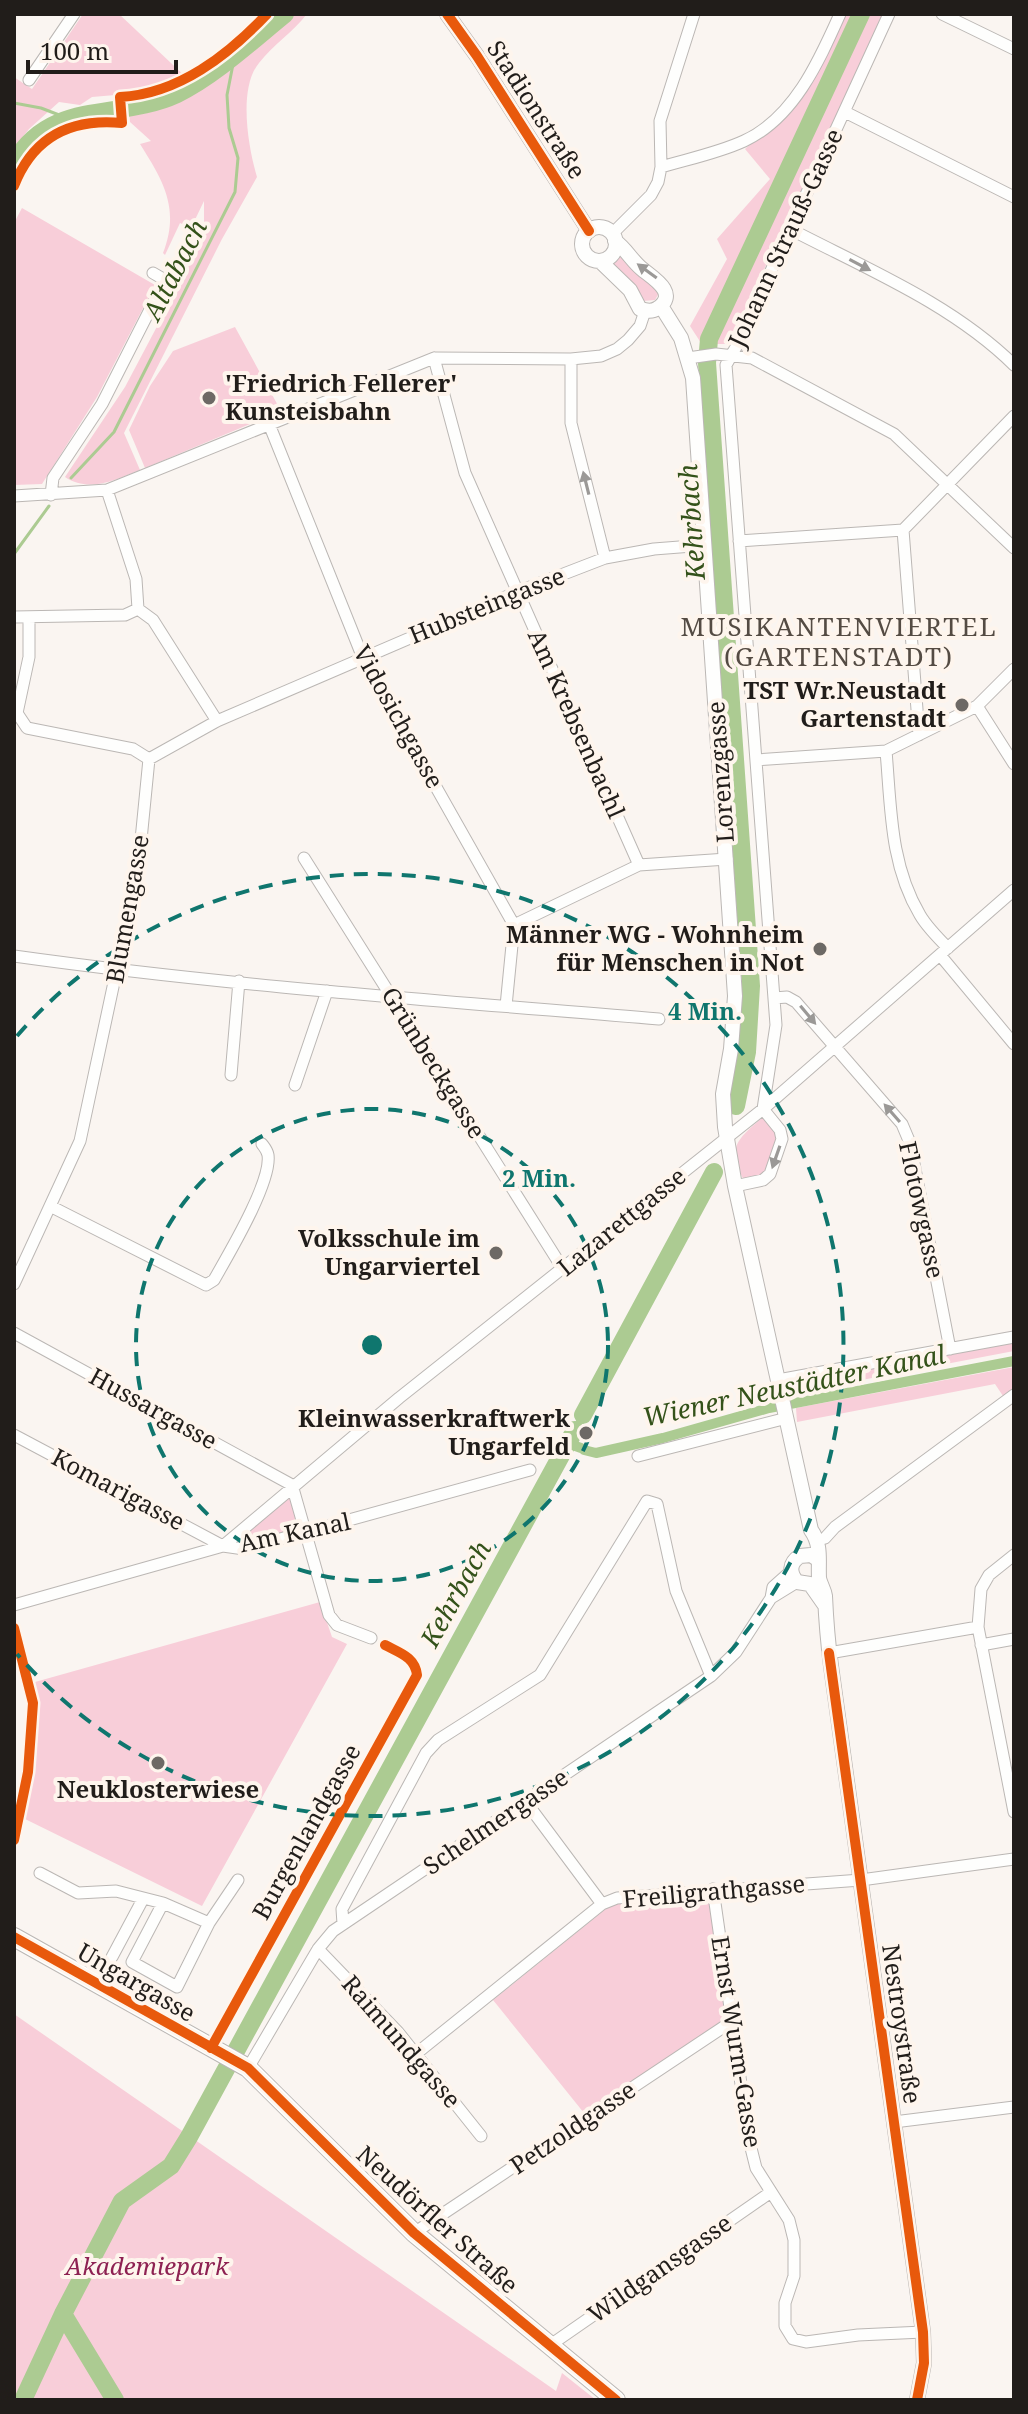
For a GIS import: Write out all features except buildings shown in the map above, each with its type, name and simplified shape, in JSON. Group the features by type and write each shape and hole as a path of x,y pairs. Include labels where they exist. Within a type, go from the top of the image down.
{"main road":[{"name":"Ungargasse","path":"14,1937 101,1977 231,2059"},
{"name":"Neudörfler Straße","path":"231,2059 414,2233 616,2400"}],"street":[{"path":"29,80 74,14"},
{"name":"Stadionstraße","path":"447,14 589,231"},
{"path":"600,261 612,254 614,237 651,195 658,182 661,167 660,121 694,14"},
{"path":"661,167 725,149 760,132 804,88 840,14"},
{"name":"Johann Strauß-Gasse","path":"763,1109 774,1038 774,998 726,365 889,14"},
{"path":"942,14 1014,49"},
{"path":"845,112 1014,197"},
{"path":"601,227 614,237 642,269 657,277 664,286 666,296 661,306 645,311 640,309 623,282 600,261 593,260 584,252 582,240 589,231 601,227"},
{"path":"790,229 941,308 993,344 1014,365"},
{"path":"51,495 53,478 102,404 165,280 153,273"},
{"path":"661,306 694,356 716,354 752,358 894,434 1014,548"},
{"path":"14,496 107,490 434,358 571,359 601,356 617,349 640,326 645,311"},
{"name":"Lorenzgasse","path":"694,356 693,378 735,996 731,1049 723,1094 727,1138 786,1417 815,1535"},
{"name":"Am Krebsenbachl","path":"434,358 465,473 639,865"},
{"path":"571,359 571,423 605,558"},
{"path":"739,541 903,530 1014,416"},
{"name":"Vidosichgasse","path":"269,424 363,658 514,925"},
{"path":"107,490 136,579 138,609 153,620 217,721"},
{"path":"903,530 919,735"},
{"name":"Hubsteingasse","path":"149,759 217,721 517,592 605,558 654,549 705,545"},
{"path":"14,617 125,615 138,609"},
{"path":"29,617 29,657 17,713 27,728 133,749 149,759"},
{"path":"756,760 886,751 977,706 1014,669"},
{"path":"977,706 1014,764"},
{"path":"886,751 893,844 903,883 944,952 1014,1044"},
{"name":"Blumengasse","path":"14,1284 80,1141 138,870 149,759"},
{"name":"Grünbeckgasse","path":"304,858 563,1269"},
{"path":"506,1006 514,925 639,865 727,859"},
{"name":"Lazarettgasse","path":"223,1546 292,1485 763,1109 1014,890"},
{"path":"14,956 118,971 659,1019"},
{"path":"231,1075 239,981"},
{"path":"295,1085 327,991"},
{"path":"774,998 787,997 796,1002 835,1047"},
{"name":"Flotowgasse","path":"835,1047 902,1124 910,1143 950,1349"},
{"path":"735,1186 763,1180 770,1174 782,1139 780,1130 763,1109"},
{"path":"52,1207 206,1285 214,1280 247,1218 267,1170 268,1152 262,1144"},
{"name":"Hussargasse","path":"14,1333 292,1485"},
{"path":"779,1384 1014,1337"},
{"path":"804,1578 795,1559 811,1557 815,1535 835,1527 1014,1395"},
{"path":"638,1456 786,1417"},
{"name":"Komarigasse","path":"14,1435 223,1546"},
{"name":"Am Kanal","path":"14,1605 223,1546 244,1549 308,1533 530,1470"},
{"path":"292,1485 329,1615 337,1625 366,1636"},
{"path":"343,1924 342,1909 426,1753 438,1740 540,1675 647,1501 657,1504 676,1591 711,1676"},
{"path":"1014,1555 989,1575 981,1589 978,1627 1014,1812"},
{"name":"Nestroystraße","path":"811,1557 821,1570 804,1578 825,1593 829,1653 923,2332 924,2363 917,2400"},
{"name":"Schelmergasse","path":"231,2059 325,1939 711,1676 736,1652 771,1598 773,1587 804,1578"},
{"path":"829,1653 978,1627"},
{"path":"14,1628 33,1703 28,1772 14,1840"},
{"path":"981,1645 1014,1639"},
{"name":"Burgenlandgasse","path":"231,2059 417,1675 416,1665 410,1659 385,1645"},
{"path":"526,1802 602,1904"},
{"name":"Freiligrathgasse","path":"417,2053 602,1904 617,1898 861,1880 1014,1859"},
{"path":"40,1873 78,1893 116,1891 163,1903 209,1923"},
{"name":"Burgenlandgasse","path":"177,1987 209,1923 238,1880"},
{"name":"Ernst Wurm-Gasse","path":"713,1889 749,2140 756,2168 789,2220 794,2240 794,2276 785,2303 785,2326 793,2339 806,2342 858,2335 923,2332"},
{"path":"112,1957 143,1899"},
{"name":"Ungargasse","path":"163,1903 132,1962 177,1987"},
{"name":"Raimundgasse","path":"318,1949 417,2053 481,2136"},
{"name":"Petzoldgasse","path":"414,2233 731,2022"},
{"path":"894,2122 1014,2107"},
{"name":"Wildgansgasse","path":"549,2346 771,2192"}],"green space":[{"path":"83,14 119,14 189,80 252,34 272,14 307,14 265,56 253,74 247,118 257,177 222,239 124,433 140,470 112,481 93,484 74,482 65,477 125,387 171,300 204,234 204,201 191,228 180,223 165,255 170,223 167,196 140,144 151,141 130,122 127,94 92,97 80,105 59,102 29,129 14,148 14,77 32,89"},
{"path":"843,14 856,14 701,343 690,326 727,259 717,239 770,179 745,149 784,114"},
{"path":"869,14 884,14 729,344 714,344"},
{"path":"22,208 155,285 97,397 42,484 14,485 14,223"},
{"path":"618,249 653,284 659,293 655,300 643,301 608,263"},
{"name":"'Friedrich Fellerer' Kunsteisbahn","path":"235,327 281,411 145,468 129,430 150,386 173,351"},
{"path":"763,1117 777,1132 778,1138 767,1171 744,1180 736,1159 737,1144"},
{"path":"1014,1342 1014,1351 804,1391 792,1398 792,1384"},
{"path":"1014,1367 1014,1388 1003,1396 995,1384 797,1422 796,1408"},
{"path":"290,1497 300,1527 298,1530 241,1544 239,1538"},
{"name":"Neuklosterwiese","path":"320,1602 332,1637 347,1644 202,1906 25,1819 38,1733 35,1682"},
{"path":"708,1895 726,2020 584,2113 493,2000 613,1903"},
{"name":"Akademiepark","path":"14,2014 556,2391 562,2373 596,2400 14,2400"}],"waterway":[{"path":"14,163 29,142 67,120 155,102 191,87 285,14"},
{"name":"Kehrbach","path":"736,1106 747,1052 751,986 707,363 709,339 861,14"},
{"name":"Altabach","path":"71,478 114,432 235,192 238,158 229,128 227,95 235,54"},
{"path":"14,103 41,108 67,118"},
{"name":"Altabach","path":"14,554 49,506"},
{"name":"Kehrbach","path":"583,1415 714,1172"},
{"name":"Wiener Neustädter Kanal","path":"584,1450 596,1453 769,1408 1014,1361"},
{"name":"Kehrbach","path":"23,2400 63,2314 122,2201 171,2166 189,2137 575,1430"},
{"name":"Wiener Neustädter Kanal","path":"567,1443 581,1448"},
{"path":"63,2314 115,2400"}],"cycle path":[{"path":"14,186 32,155 56,134 86,124 122,123 120,97 162,89 201,70 236,44 267,14"},
{"path":"447,14 589,231"},
{"path":"14,1628 33,1703 28,1772 14,1840"},
{"path":"211,2048 417,1675 410,1660 385,1645"},
{"path":"829,1653 923,2332 924,2363 917,2400"},
{"path":"14,1937 248,2068 414,2233 616,2400"}],"place":[{"name":"'Friedrich Fellerer' Kunsteisbahn","path":"209,398"},
{"name":"TST Wr.Neustadt Gartenstadt","path":"962,705"},
{"name":"Männer WG - Wohnheim für Menschen in Not","path":"820,949"},
{"name":"Volksschule im Ungarviertel","path":"496,1253"},
{"name":"Kleinwasserkraftwerk Ungarfeld","path":"586,1433"},
{"name":"Neuklosterwiese","path":"158,1763"}],"district":[{"name":"MUSIKANTENVIERTEL (GARTENSTADT)","path":"839,642"}]}
